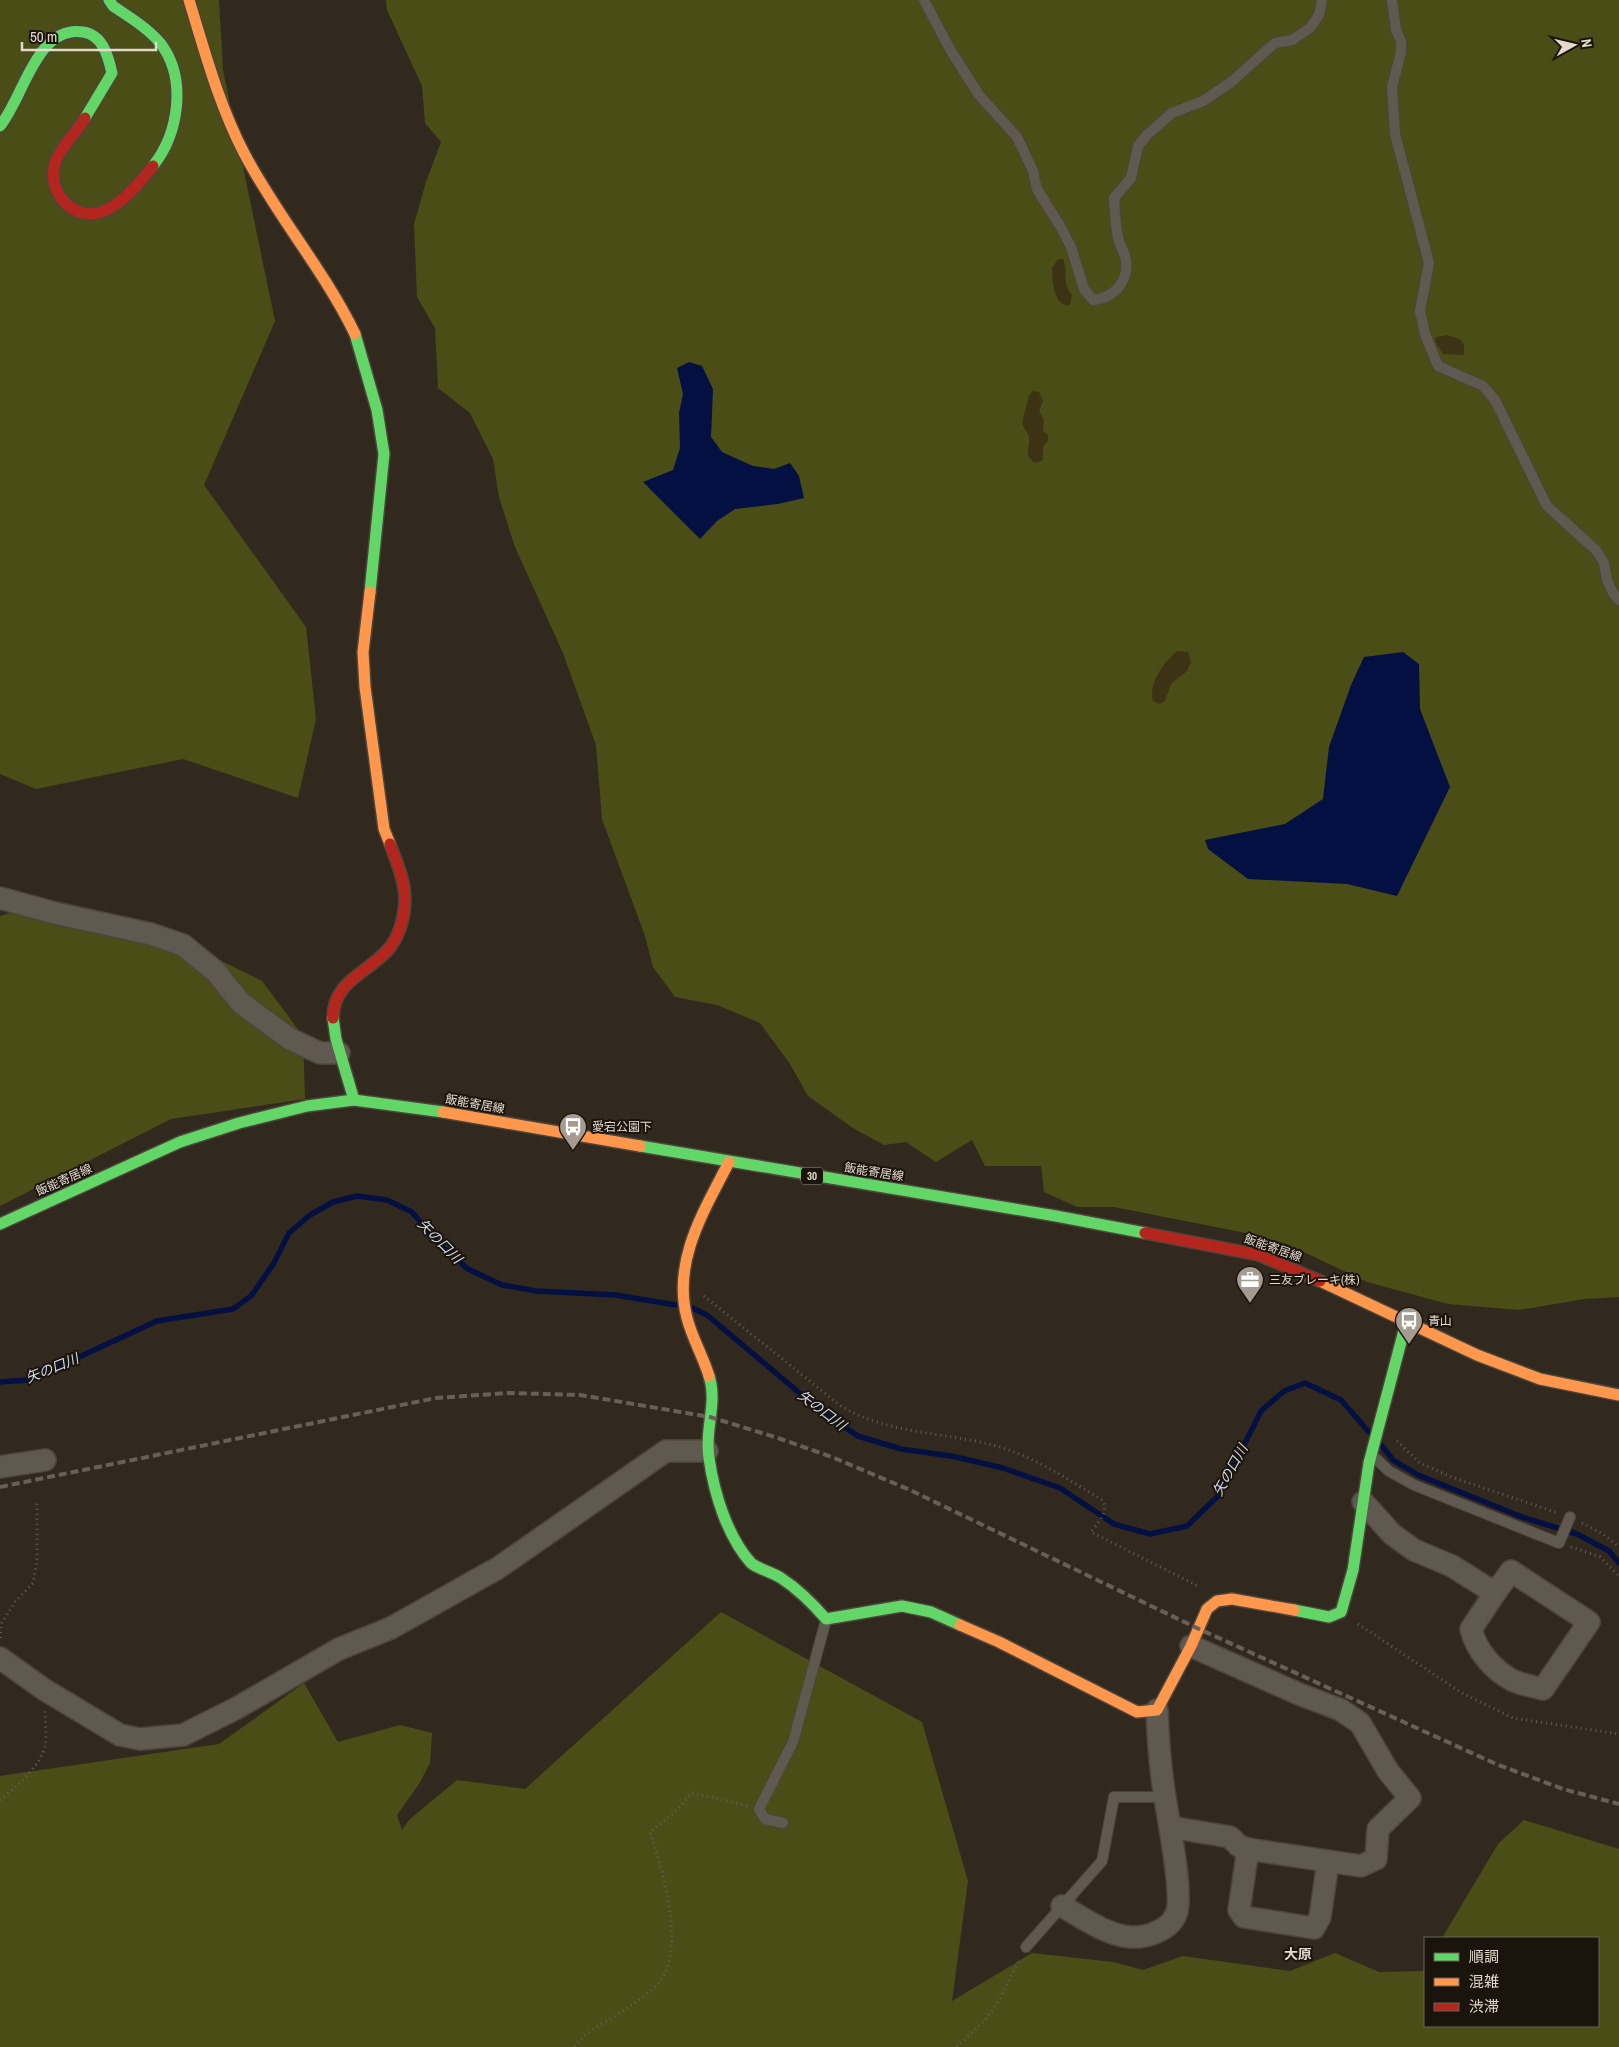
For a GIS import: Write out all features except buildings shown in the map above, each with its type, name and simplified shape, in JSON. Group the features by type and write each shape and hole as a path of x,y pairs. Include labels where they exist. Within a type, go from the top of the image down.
{"street":[{"path":"0,126 15,106 40,52 51,39 69,31 84,32 100,39 107,51 112,73 85,119 56,162 54,179 58,194 64,205 87,213 103,212 147,176 166,149 174,123 177,100 174,73 165,51 153,35 113,6 109,0"},
{"path":"189,0 203,50 225,113 244,153 264,190 327,286 359,343 382,432 384,463 364,652 364,670 384,829 404,888 404,911 399,934 390,948 346,983 337,998 333,1015 340,1053 354,1100"},
{"path":"0,898 55,913 150,934 183,945 215,972 242,1003 290,1039 320,1054 340,1053"},
{"name":"飯能寄居線","path":"0,1224 180,1142 278,1113 307,1106 354,1100 452,1113 729,1162 1056,1216 1251,1254 1303,1273 1406,1323 1540,1379 1619,1395"},
{"path":"729,1162 687,1246 682,1288 686,1316 707,1368 713,1391 707,1451 728,1525 752,1564 766,1568 798,1592 826,1619 902,1606 932,1612 999,1642 1137,1712 1157,1710"},
{"path":"1062,1906 1112,1933 1125,1936 1149,1935 1166,1928 1177,1914 1177,1885 1165,1797 1157,1710 1191,1646 1207,1610 1217,1601 1232,1599 1329,1616 1341,1612 1353,1570 1372,1453 1406,1323"},
{"path":"0,1658 45,1690 120,1735 140,1738 182,1734 235,1709 340,1649 391,1628 498,1568 666,1451 707,1451"},
{"path":"0,1467 45,1460"},
{"path":"1363,1502 1392,1534 1414,1550 1452,1566 1495,1593"},
{"path":"1511,1571 1589,1622 1543,1689 1512,1680 1487,1660 1474,1643 1471,1629 1495,1593 1511,1571"},
{"path":"1170,1827 1230,1837 1239,1846 1248,1849 1361,1866 1376,1859 1378,1829 1410,1798 1388,1771 1360,1723 1341,1710 1299,1694 1191,1646"},
{"path":"1248,1849 1239,1910 1244,1917 1305,1927 1314,1928 1320,1917 1328,1862"}],"lane":[{"path":"924,0 951,51 979,95 1017,137 1033,171 1036,189 1067,240 1084,289 1093,300 1109,296 1122,283 1125,257 1118,239 1114,198 1132,178 1138,146 1172,113 1203,101 1230,84 1275,43 1292,40 1310,28 1319,15 1322,0"},
{"path":"1392,0 1396,30 1401,41 1401,52 1392,87 1395,134 1429,263 1420,311 1425,334 1438,366 1483,386 1495,400 1547,506 1596,550 1604,563 1613,593 1619,600"},
{"path":"1372,1453 1389,1471 1414,1485 1560,1541 1569,1519"},
{"path":"783,1824 765,1819 759,1809 793,1742 826,1619"},
{"path":"1026,1947 1102,1861 1114,1797 1165,1797"}],"path":[{"path":"682,1288 710,1299 842,1407 858,1416 889,1426 999,1447 1038,1462 1102,1500 1105,1504 1105,1512 1091,1532 1224,1600"},
{"path":"1380,1426 1420,1463 1454,1478 1569,1519 1603,1534 1619,1547"},
{"path":"0,1638 1,1624 15,1602 33,1583 37,1560 37,1502"},
{"path":"1560,1541 1600,1557 1619,1576"},
{"path":"1341,1612 1462,1693 1512,1718 1619,1734"},
{"path":"0,1800 16,1788 38,1761 45,1748 45,1690"},
{"path":"575,2047 600,2025 628,2008 661,1980 672,1950 670,1917 659,1858 650,1832 674,1813 692,1793 759,1809"},
{"path":"957,2047 985,2020 998,2002 1026,1947"}],"shaded area":[{"path":"0,0 219,0 223,70 275,321 204,485 306,627 316,719 298,798 183,759 36,789 0,774"},
{"path":"386,0 1619,0 1619,1297 1584,1299 1519,1310 1448,1304 1367,1282 1287,1244 1241,1232 1114,1207 1077,1207 1044,1192 1041,1166 985,1166 972,1140 936,1162 906,1142 884,1145 853,1128 808,1096 790,1064 760,1023 717,1005 675,997 653,967 645,936 602,819 596,745 563,653 515,547 499,497 493,459 470,413 438,388 435,328 417,297 414,224 426,182 441,142 425,123 422,86 387,10"},
{"path":"689,362 702,366 713,389 711,437 722,452 753,466 774,469 790,463 799,476 804,498 778,504 735,509 717,521 700,539 643,482 673,470 680,448 679,413 683,394 677,368"},
{"path":"1403,652 1419,664 1420,709 1450,787 1397,896 1347,884 1248,879 1208,849 1205,840 1285,824 1323,799 1329,747 1351,685 1364,657"},
{"path":"25,909 197,949 262,981 303,1036 305,1099 171,1119 0,1206 0,916"},
{"path":"721,1612 922,1722 968,1881 952,2001 1032,1953 1113,1962 1143,1970 1183,1956 1290,1971 1335,1953 1379,1972 1424,1970 1424,2027 1599,2027 1599,1937 1443,1937 1498,1844 1524,1820 1619,1849 1619,2047 0,2047 0,1776 219,1744 304,1683 338,1742 400,1725 432,1733 430,1763 419,1784 397,1815 402,1830 409,1820 457,1780 525,1789"}],"sand":[{"path":"1058,259 1063,259 1065,264 1067,286 1072,295 1070,305 1060,302 1055,292 1052,268"},
{"path":"1447,335 1460,339 1464,344 1464,355 1443,354 1435,341 1436,337"},
{"path":"1033,391 1039,392 1043,401 1039,411 1044,420 1043,432 1048,435 1048,441 1043,446 1043,460 1035,463 1029,456 1029,437 1022,423 1029,395"},
{"path":"1177,651 1188,652 1191,662 1187,671 1171,684 1165,701 1159,704 1153,701 1152,694 1155,680 1162,667"}],"waterway":[{"name":"矢の口川","path":"0,1382 29,1380 157,1321 233,1309 251,1296 274,1263 289,1233 310,1215 333,1202 357,1196 387,1200 412,1212 439,1244 468,1269 502,1285 536,1291 616,1295 676,1305"},
{"name":"矢の口川","path":"692,1308 707,1315 822,1412 858,1436 901,1449 951,1456 1003,1468 1060,1488 1114,1524 1150,1534 1187,1526 1219,1495 1261,1411 1284,1391 1305,1383 1341,1400 1369,1432"},
{"name":"矢の口川","path":"1382,1446 1393,1460 1418,1475 1522,1517 1577,1534 1609,1551 1619,1563"}],"railway":[{"path":"0,1487 436,1398 508,1393 580,1395 710,1417 832,1457 910,1490 1199,1629 1496,1764 1563,1789 1619,1804"}],"traffic: fast":[{"path":"109,0 113,6 156,38 169,58 174,73 177,89 174,122 162,153 153,166"},
{"path":"0,126 9,113 42,51 54,40 67,33 83,32 95,37 104,47 112,73 85,118"},
{"path":"355,334 377,410 384,454 370,592"},
{"path":"333,1018 336,1039 354,1100"},
{"path":"0,1224 180,1142 239,1123 307,1106 354,1100 443,1112"},
{"path":"640,1146 1056,1216 1145,1233"},
{"path":"1294,1610 1329,1617 1341,1612 1353,1570 1369,1463 1406,1323"},
{"path":"709,1376 712,1407 708,1448 714,1485 728,1527 751,1563 787,1582 805,1597 826,1619 902,1606 931,1612 960,1625"}],"traffic: slow":[{"path":"189,0 207,59 235,135 257,176 343,310 355,334"},
{"path":"370,592 363,652 365,687 384,829 390,844"},
{"path":"443,1112 640,1146"},
{"path":"709,1376 687,1318 683,1297 684,1276 693,1237 729,1162"},
{"path":"1320,1281 1477,1355 1540,1379 1619,1395"},
{"path":"960,1625 999,1642 1137,1712 1157,1710 1191,1646 1207,1609 1217,1601 1232,1599 1294,1610"}],"traffic: jam":[{"path":"85,118 60,152 53,174 59,195 74,209 84,213 106,210 132,191 153,166"},
{"path":"333,1018 339,994 355,977 383,955 395,940 401,926 405,903 404,888 390,844"},
{"path":"1145,1233 1259,1255 1320,1281"}],"place":[{"name":"愛宕公園下","path":"573,1151"},
{"name":"三友ブレーキ(株)","path":"1250,1304"},
{"name":"青山","path":"1409,1345"}],"district":[{"name":"大原","path":"1298,1954"}]}
